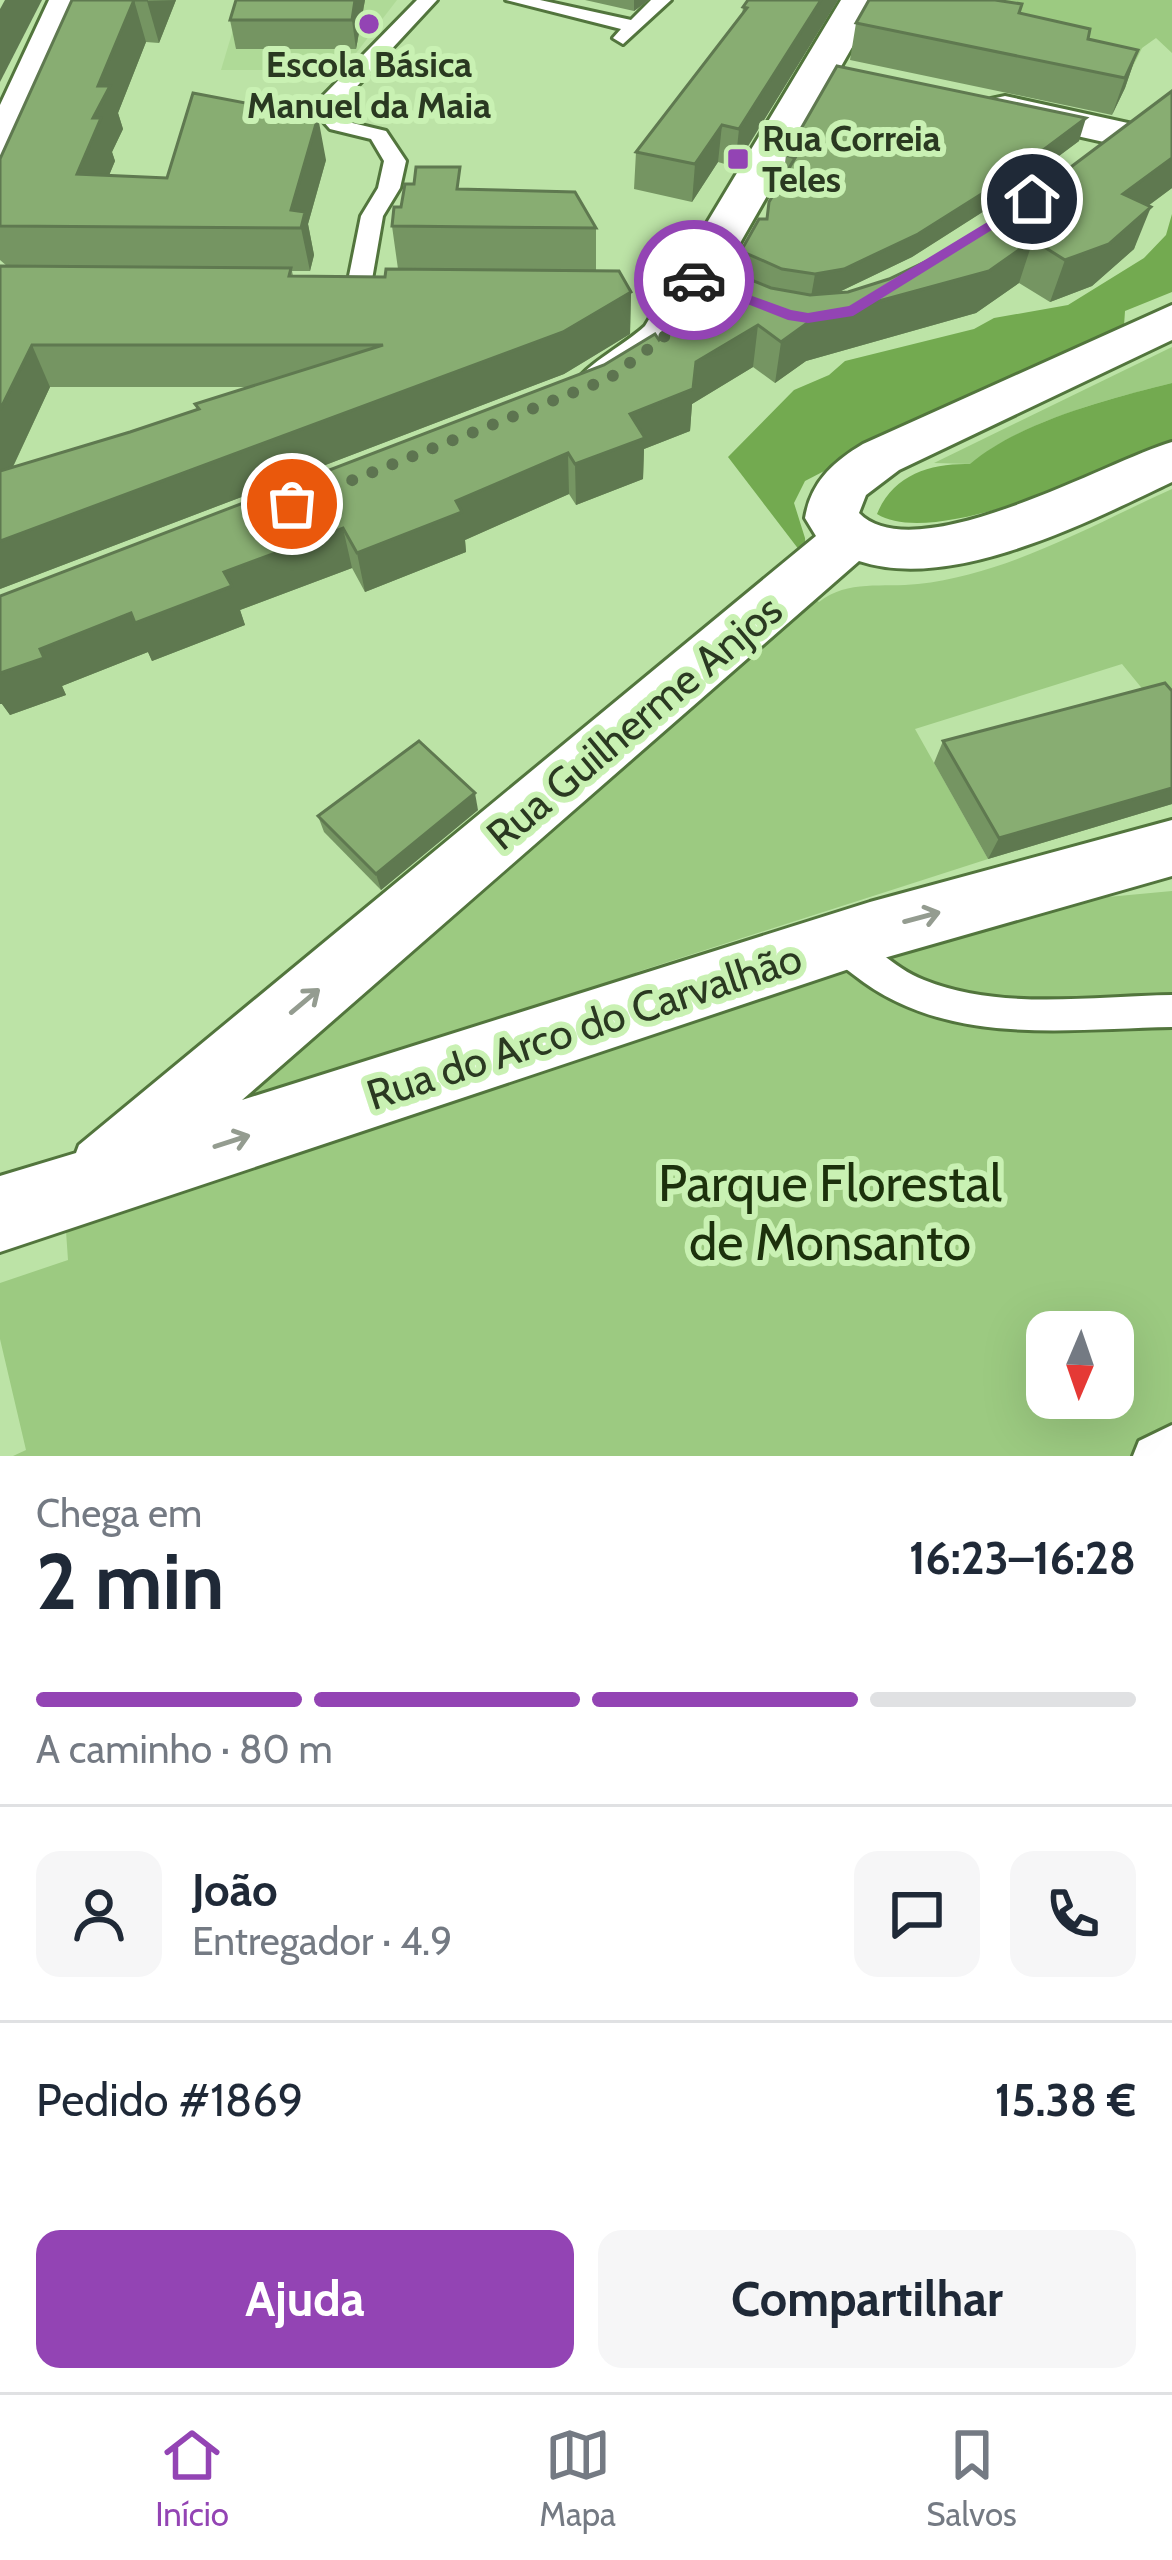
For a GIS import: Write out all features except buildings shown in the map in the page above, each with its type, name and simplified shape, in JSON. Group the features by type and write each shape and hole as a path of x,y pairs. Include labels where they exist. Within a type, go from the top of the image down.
{"street":[{"path":"0,150 68,0"},
{"path":"562,399 610,378 652,349 836,74 860,0"},
{"path":"957,97 1137,121 1083,164"},
{"path":"628,293 691,286 743,297"},
{"path":"310,291 380,291"},
{"path":"1172,321 1002,397 850,477 834,496 832,518 850,538 896,549 957,542 1039,518 1172,460"},
{"name":"Rua Guilherme Anjos","path":"88,1186 850,538"},
{"name":"Rua do Arco do Carvalhão","path":"0,1214 838,942 1172,848"}],"lane":[{"path":"380,291 371,216 389,188 395,160 379,134 337,125 324,111 428,0"},
{"path":"514,0 628,32 662,0"},
{"path":"838,942 893,983 957,1008 1018,1015 1172,1011"},
{"path":"1154,1456 1172,1446"}],"shaded area":[{"path":"242,0 397,0 343,70 221,70"},
{"path":"1172,214 1172,292 1125,311 1124,326 988,386 805,481 794,503 806,559 728,457 794,390 829,375 845,361 974,329 994,318 1068,305 1144,258 1166,235"},
{"path":"1172,383 1172,441 1067,485 980,514 939,522 904,522 877,514 893,489 915,474 970,464 1040,424"}],"green space":[{"path":"960,0 1172,0 1172,53 1156,38 1142,48 1128,76"},
{"path":"1172,347 1172,383 1040,424 971,464 934,463"},
{"path":"1172,489 1172,725 1122,664 915,729 988,859 637,972 618,987 193,1125 813,598 819,602 854,587 918,584 984,570 1048,547"},
{"name":"Parque Florestal de Monsanto","path":"1172,891 1172,1456 13,1456 26,1450 0,1339 0,1283 68,1260 63,1188 1054,902"}],"way so far":[{"path":"292,504 610,378 664,337 694,280"}],"place":[{"name":"Escola Básica Manuel da Maia","path":"369,24"},
{"name":"Rua Correia Teles","path":"738,159"}],"route":[{"path":"694,280 788,315 808,318 853,311 1032,199"}]}
